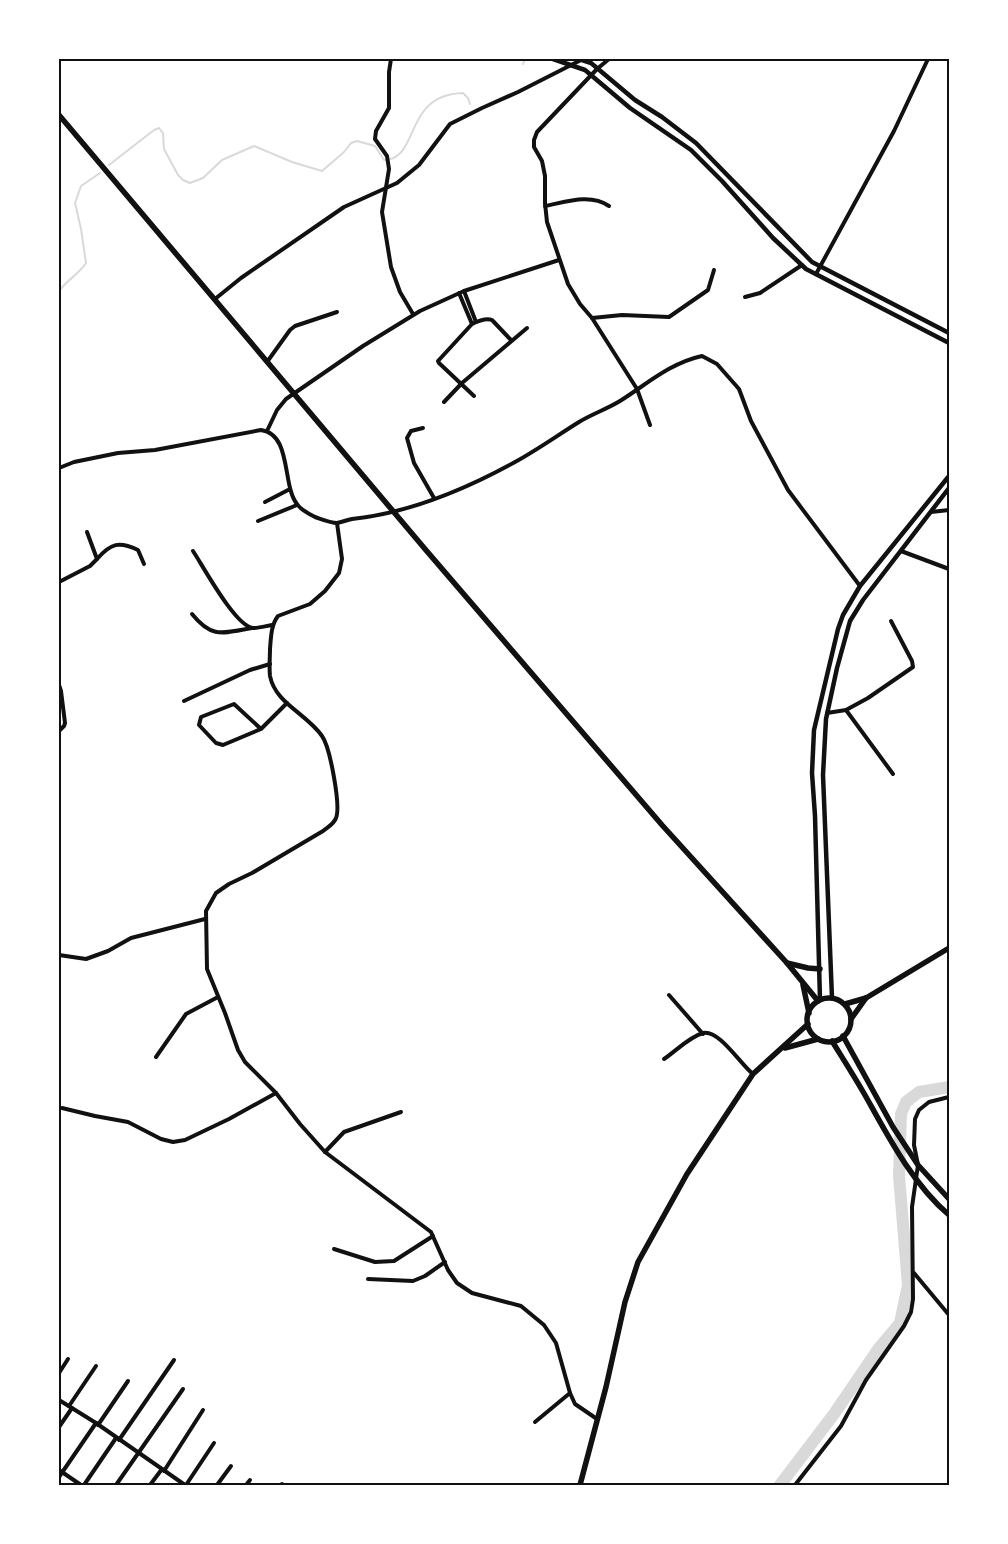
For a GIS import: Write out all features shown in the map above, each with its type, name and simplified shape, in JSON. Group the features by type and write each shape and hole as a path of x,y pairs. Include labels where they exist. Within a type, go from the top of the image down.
{"main road":[{"path":"59,115 394,512 662,825 819,1000"},
{"path":"845,1004 866,998 949,948"},
{"path":"787,963 820,969"},
{"path":"802,983 809,1013"},
{"path":"832,998 845,1004 850,1012 851,1019 849,1029 843,1036 832,1041 825,1041 811,1032 808,1024 809,1013 812,1006 819,1000 832,998"},
{"path":"851,1019 866,998"},
{"path":"580,1485 598,1419 625,1302 638,1262 687,1174 753,1074 808,1024"},
{"path":"843,1036 892,1128 918,1165 949,1199"},
{"path":"782,1049 818,1038"},
{"path":"832,1041 909,1168 934,1200 949,1215"},
{"path":"879,1121 885,1114"}],"street":[{"path":"391,59 389,108 376,131 376,139 387,156 389,163 382,212 391,267 400,292 413,314"},
{"path":"553,59 585,70 630,108 691,150 722,181 765,230 802,265 949,343"},
{"path":"215,300 241,278 344,207 397,183 419,165 450,124 518,92 580,59 598,69 635,100 662,117 696,143 812,262 949,332"},
{"path":"610,59 591,76 538,132 534,140 534,147 542,161 545,176 547,222 568,284 636,388 650,425"},
{"path":"816,274 894,131 928,59"},
{"path":"545,206 586,198 595,199 609,206"},
{"path":"267,431 277,410 286,399 413,314 461,292 559,260"},
{"path":"745,297 760,293 802,265"},
{"path":"592,318 622,315 669,316 708,290 714,270"},
{"path":"461,292 474,323"},
{"path":"267,362 295,326 337,312"},
{"path":"474,396 438,361 474,323 492,320 511,340"},
{"path":"444,402 462,383 526,328"},
{"path":"59,468 74,462 118,453 155,450 261,430 267,431 282,449 290,489 297,505 320,519 337,522 394,512 458,490 516,461 582,420 619,401 636,388 660,374 693,358 702,356 717,364 739,389 751,421 788,490 860,586"},
{"path":"423,428 411,431 407,438 414,463 434,498"},
{"path":"819,1000 820,969 812,772 814,730 829,666 843,615 860,586 949,476"},
{"path":"832,998 823,775 827,713 837,668 850,621 863,600 949,488"},
{"path":"265,502 290,489"},
{"path":"258,521 297,505"},
{"path":"931,512 949,510"},
{"path":"918,515 925,520"},
{"path":"337,522 342,559 339,573 319,598 310,604 278,616 272,625 270,664 272,683 277,692 316,728 326,745 337,793 337,817 333,824 323,831 216,893 206,911 205,919 207,969 241,1056 276,1093 300,1124 325,1152 433,1236 457,1283 480,1296 521,1306 544,1325 556,1343 570,1393 578,1407 598,1419"},
{"path":"87,532 97,559"},
{"path":"59,582 90,566 107,548 116,544 127,544 138,550 144,564"},
{"path":"193,551 235,614 252,628"},
{"path":"901,551 949,569"},
{"path":"192,614 207,630 213,632 272,625"},
{"path":"827,713 846,710 868,698 913,667 912,661 891,621"},
{"path":"184,701 250,670 270,664"},
{"path":"829,666 837,668"},
{"path":"59,687 65,723 59,731"},
{"path":"261,729 234,704 201,717 198,722 216,743 223,745 261,729 287,703"},
{"path":"846,710 893,774"},
{"path":"812,772 823,775"},
{"path":"59,955 86,959 108,951 131,938 205,919"},
{"path":"669,995 702,1034"},
{"path":"156,1057 186,1014 218,996"},
{"path":"664,1059 702,1034 710,1033 718,1038 753,1074"},
{"path":"62,1108 128,1122 161,1140 173,1142 185,1140 229,1119 276,1093"},
{"path":"795,1485 840,1426 866,1380 904,1326 911,1312 914,1248 912,1224 918,1165 914,1145 914,1119 919,1110 929,1102 949,1098"},
{"path":"325,1152 344,1132 401,1112"},
{"path":"334,1248 375,1262 394,1261 433,1236"},
{"path":"368,1279 413,1281 425,1276 445,1262"},
{"path":"913,1272 949,1316"},
{"path":"59,1373 68,1359"},
{"path":"60,1471 82,1485 174,1360"},
{"path":"59,1428 96,1366"},
{"path":"59,1478 60,1471 128,1381"},
{"path":"116,1485 183,1388"},
{"path":"535,1422 570,1393"},
{"path":"59,1400 97,1424 183,1485 214,1443"},
{"path":"150,1485 163,1470 203,1410"},
{"path":"217,1485 231,1466"},
{"path":"246,1485 250,1480"}],"waterway":[{"path":"523,64 525,59"},
{"path":"109,165 159,128 163,133 164,149 178,175 190,183 203,178 222,160 254,146 292,162 322,171 344,152 351,143 357,141 375,146 384,160 396,157 409,139 421,115 430,104 444,96 463,93 468,98 470,104"},
{"path":"59,291 86,263 75,203 81,186 100,173"},
{"path":"780,1485 834,1414 879,1348 900,1323 908,1285 899,1176 901,1114 906,1102 919,1092 949,1087"}]}
